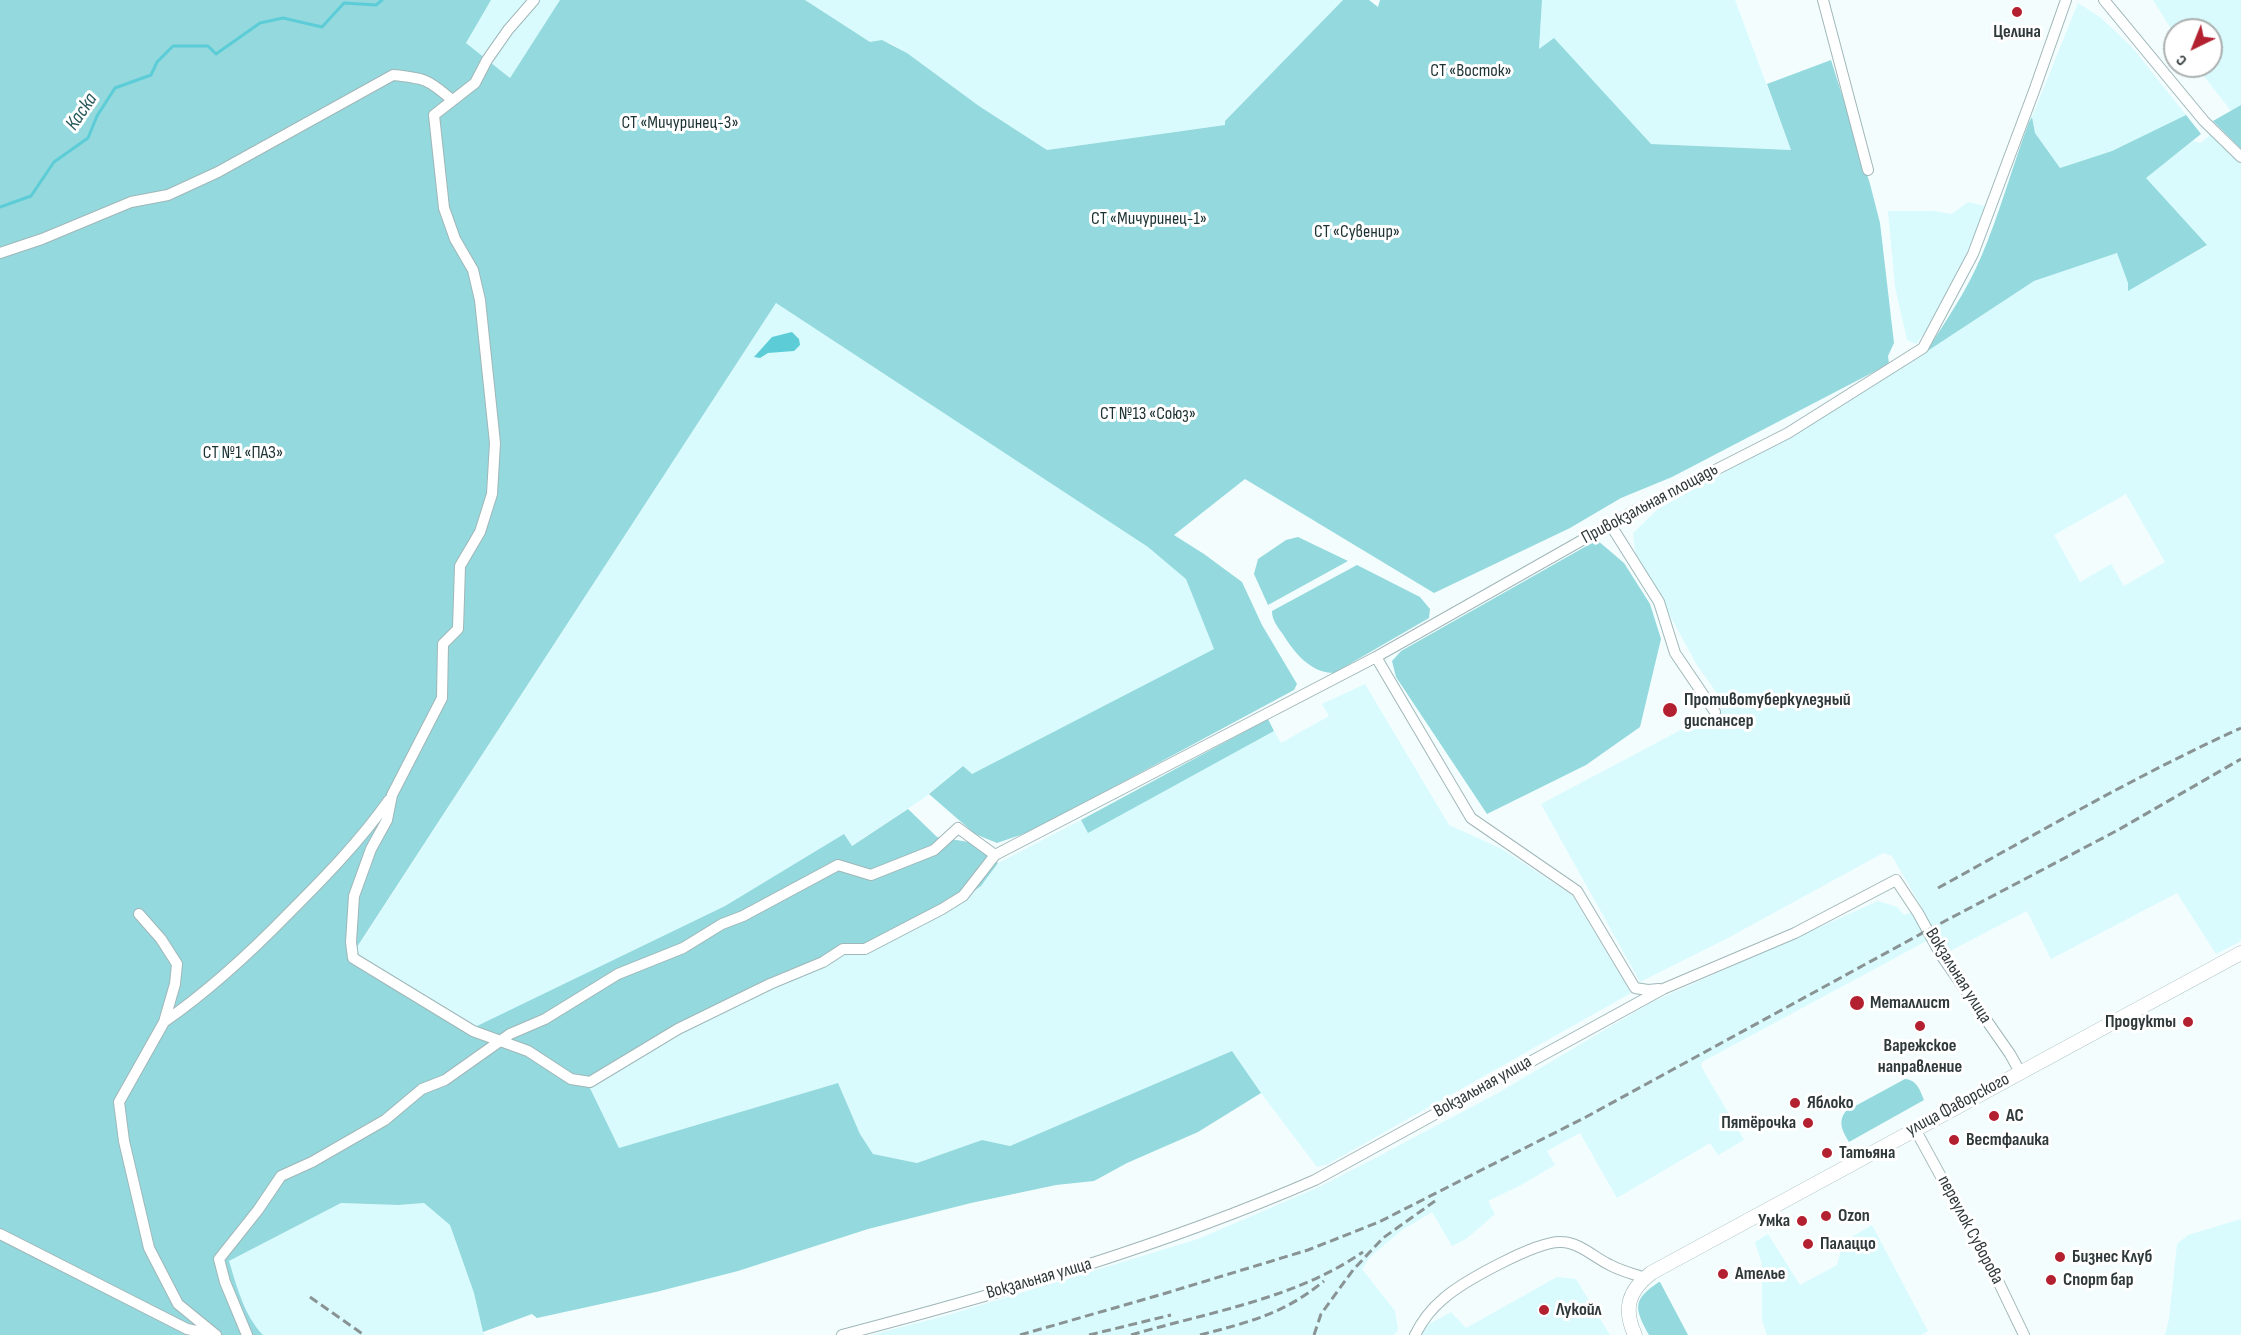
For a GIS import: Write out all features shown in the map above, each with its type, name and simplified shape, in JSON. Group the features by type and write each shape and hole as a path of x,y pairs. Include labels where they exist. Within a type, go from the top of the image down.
{"street":[{"path":"164,1022 194,1001 238,964 339,863 374,822 393,795 442,698 443,644 458,629 460,566 480,532 492,494 495,443 480,300 473,270 454,239 444,208 434,115 475,83 508,30 534,0"},
{"path":"1823,0 1868,170"},
{"name":"Привокзальная площадь","path":"995,855 1376,657 1610,524 1788,433 1923,348 1973,254 2066,0"},
{"path":"2104,0 2204,121 2241,157"},
{"path":"0,252 42,239 130,202 168,195 218,172 364,89 393,75 432,82 452,100"},
{"path":"1610,524 1659,602 1675,653 1714,712"},
{"path":"1376,657 1471,818 1577,891 1635,988 1663,989"},
{"path":"247,1335 225,1282 219,1259 258,1210 281,1176 312,1162 385,1120 422,1089 445,1080 501,1041 510,1034 545,1019 618,974 684,948 722,924 743,916 838,865 870,875 934,850 958,828 995,855 963,896 942,909 865,949 843,949 824,962 770,984 678,1029 590,1082 571,1079 528,1051 501,1041 473,1031 353,958 351,942 354,896 371,849 387,820 393,795"},
{"name":"Вокзальная улица","path":"842,1335 1126,1253 1195,1230 1269,1200 1315,1180 1663,989 1795,933 1896,880 1918,913 1941,955 2020,1072"},
{"path":"140,914 161,939 177,964 175,984 164,1022 120,1102 124,1141 149,1248 178,1304 216,1335"},
{"name":"улица Фаворского","path":"1645,1278 2241,953"},
{"name":"переулок Суворова","path":"1915,1129 1999,1283 2021,1334"},
{"path":"0,1234 187,1329 216,1335"},
{"path":"1415,1335 1431,1311 1455,1290 1491,1269 1540,1246 1561,1242 1574,1245 1611,1266 1645,1278 1634,1289 1629,1302 1628,1312 1635,1335"}],"shaded area":[{"path":"491,0 560,0 510,78 466,43"},
{"path":"805,0 1343,0 1225,121 1225,125 1047,150 979,106 907,53 890,43 870,42"},
{"path":"1542,0 1735,0 1791,150 1650,144 1554,39 1539,50"},
{"path":"2153,0 2241,0 2241,105 2231,111 2205,78 2223,78 2223,18 2164,18"},
{"path":"2078,3 2100,17 2132,47 2186,115 2112,151 2060,168 2035,133 2032,117"},
{"path":"2211,134 2241,163 2241,941 2216,954 2177,893 2051,959 2027,911 1946,953 1935,934 1932,938 1702,1062 1701,1066 1744,1140 1718,1155 1710,1143 1617,1198 1580,1133 1547,1151 1555,1165 1488,1201 1495,1214 1466,1239 1452,1246 1432,1212 1402,1230 1370,1257 1362,1269 1395,1311 1398,1330 1394,1335 871,1335 948,1315 1198,1239 1319,1187 1377,1157 1498,1093 1652,1002 1878,901 1897,907 1904,915 1922,908 1892,856 1883,853 1728,938 1640,982 1541,804 1726,706 1697,665 1635,552 1633,533 1658,509 1779,442 1926,352 2034,281 2117,253 2128,283 2128,290 2207,246 2145,178 2193,141 2201,143","holes":["2126,494 2165,562 2124,586 2111,564 2080,582 2054,535"]},
{"path":"1968,202 1985,206 1971,243 1937,317 1916,344 1907,340 1895,287 1888,211 1933,211 1952,214"},
{"path":"776,303 1148,547 1186,578 1214,649 972,774 962,766 924,798 851,846 843,835 725,906 475,1028 359,956 357,948"},
{"path":"792,332 799,339 800,345 794,351 768,353 760,358 754,357 772,337"},
{"path":"1365,684 1449,825 1502,849 1572,895 1631,993 1328,1164 1317,1167 1232,1051 1010,1146 982,1140 917,1163 873,1154 860,1134 838,1083 619,1148 589,1085 679,1032 981,886 998,863 1081,820 1088,832 1274,731 1281,743 1329,716 1322,704"},
{"path":"341,1203 398,1205 424,1203 450,1225 474,1293 484,1335 263,1335 253,1324 238,1292 229,1261"},
{"path":"2241,1219 2241,1335 2165,1335 2169,1319 2177,1244 2188,1235"},
{"path":"1872,1225 1928,1331 1921,1335 1767,1335 1762,1320 1762,1264 1755,1242 1768,1234 1800,1285 1837,1265 1843,1242"},
{"path":"1557,1277 1576,1279 1610,1335 1420,1335 1429,1324 1451,1312 1466,1328"}],"green space":[{"path":"0,0 491,0 466,43 510,78 560,0 805,0 870,42 882,40 907,53 979,106 1047,150 1225,125 1225,121 1343,0 1369,0 1378,7 1380,0 1542,0 1539,49 1554,38 1651,144 1791,150 1767,84 1831,60 1880,223 1894,343 1888,356 1889,364 1672,477 1621,498 1570,528 1434,593 1245,479 1174,535 1242,582 1262,625 1297,684 1294,690 1032,831 997,843 975,834 929,794 963,766 972,774 1214,649 1186,579 1148,547 776,303 357,947 359,956 475,1027 725,906 844,834 852,846 908,809 937,837 969,842 998,863 981,886 941,914 843,952 679,1032 589,1086 619,1148 838,1083 860,1134 873,1154 917,1163 982,1140 1010,1146 1232,1051 1261,1093 1198,1132 1127,1163 1094,1181 1056,1185 971,1203 868,1229 738,1271 537,1318 532,1314 483,1332 474,1293 450,1225 424,1203 398,1205 341,1203 229,1261 246,1310 263,1335 0,1335"},
{"path":"2241,105 2241,149 2213,121"},
{"path":"2186,115 2201,134 2146,178 2207,245 2128,291 2128,283 2117,253 2034,281 1926,352 1963,293 1981,257 2032,117 2035,133 2060,168 2112,151"},
{"path":"1298,537 1348,561 1268,605 1254,574 1258,559 1286,540"},
{"path":"1597,540 1624,563 1650,604 1661,639 1640,727 1586,765 1487,814 1396,677 1392,661 1401,651"},
{"path":"1357,565 1420,597 1430,609 1429,618 1334,673 1325,672 1310,665 1292,647 1275,623 1272,611"},
{"path":"1268,719 1274,731 1088,833 1081,820"},
{"path":"1905,1079 1915,1083 1924,1100 1849,1142 1841,1123 1846,1111"},
{"path":"1659,1282 1688,1335 1649,1335 1640,1318 1638,1305 1644,1294"}],"waterway":[{"name":"Каска","path":"0,207 31,196 54,162 88,138 97,116 115,88 151,75 157,62 173,46 208,46 216,54 260,23 283,18 322,27 344,3 376,5 382,0"}],"railway":[{"path":"1938,888 2126,785 2241,728"},
{"path":"1020,1335 1308,1250 1379,1222 1586,1117 1928,930 2118,830 2241,759"},
{"path":"1314,1335 1321,1314 1353,1270 1383,1238 1435,1201"},
{"path":"1131,1335 1280,1293 1309,1282 1363,1252"},
{"path":"1200,1335 1265,1316 1295,1302 1324,1281"},
{"path":"310,1297 364,1335"},
{"path":"1089,1335 1171,1315"}],"place":[{"name":"Целина","path":"2017,12"},
{"name":"Противотуберкулезный диспансер","path":"1670,710"},
{"name":"Металлист","path":"1857,1003"},
{"name":"Продукты","path":"2188,1022"},
{"name":"Варежское направление","path":"1920,1026"},
{"name":"Яблоко","path":"1795,1103"},
{"name":"АС","path":"1994,1116"},
{"name":"Пятёрочка","path":"1808,1123"},
{"name":"Вестфалика","path":"1954,1140"},
{"name":"Татьяна","path":"1827,1153"},
{"name":"Ozon","path":"1826,1216"},
{"name":"Умка","path":"1802,1221"},
{"name":"Палаццо","path":"1808,1244"},
{"name":"Бизнес Клуб","path":"2060,1257"},
{"name":"Ателье","path":"1723,1274"},
{"name":"Спорт бар","path":"2051,1280"},
{"name":"Лукойл","path":"1544,1310"}],"park label":[{"name":"СТ «Восток»","path":"1471,71"},
{"name":"СТ «Мичуринец-3»","path":"680,123"},
{"name":"СТ «Мичуринец-1»","path":"1149,219"},
{"name":"СТ «Сувенир»","path":"1357,232"},
{"name":"СТ №13 «Союз»","path":"1148,414"},
{"name":"СТ №1 «ПАЗ»","path":"243,453"}]}
